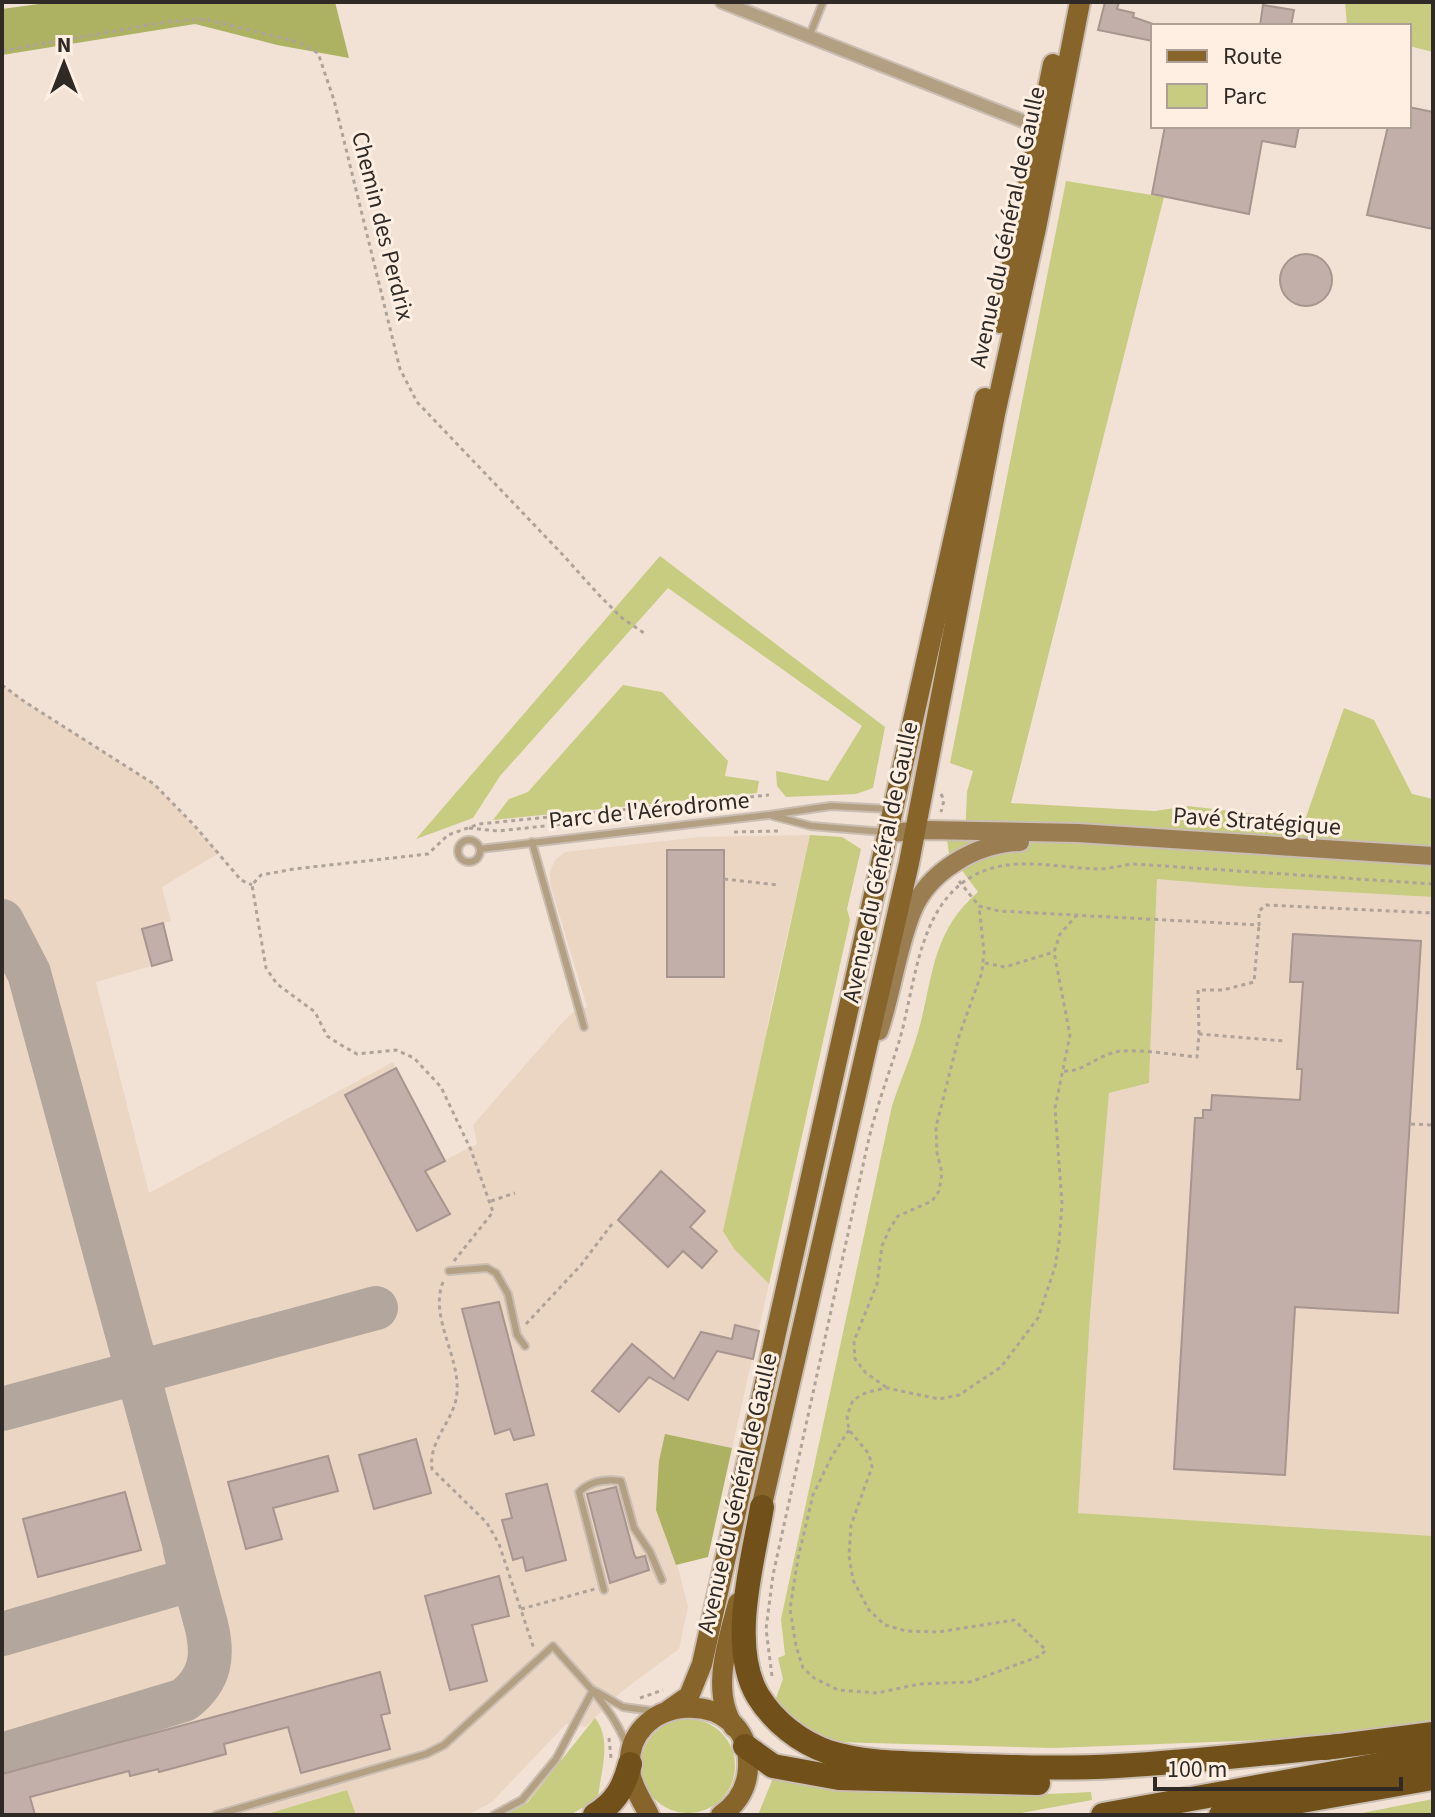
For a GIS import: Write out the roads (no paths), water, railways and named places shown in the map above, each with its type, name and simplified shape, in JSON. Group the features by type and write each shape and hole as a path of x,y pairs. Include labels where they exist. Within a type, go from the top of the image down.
{"highway":[{"path":"762,1507 744,1630 747,1660 758,1696 779,1722 809,1744 842,1756 884,1761 970,1766 1084,1767 1340,1746"},
{"path":"740,1736 763,1761 783,1769 839,1778 999,1783 1089,1779 1433,1734"},
{"path":"1103,1815 1433,1755"},
{"path":"595,1815 621,1791 630,1760"},
{"path":"1221,1815 1433,1778"},
{"path":"1290,1815 1389,1786"}],"main road":[{"name":"Avenue du Général de Gaulle","path":"721,1815 737,1801 746,1781 748,1760 740,1736 725,1709 723,1673 730,1636 918,823 1047,130 1067,2"},
{"name":"Avenue du Général de Gaulle","path":"630,1760 641,1731 656,1716 689,1696 702,1664 986,393 1080,2"},
{"path":"893,809 918,823"},
{"name":"Pavé Stratégique","path":"888,833 918,823 1433,856"},
{"path":"860,1073 878,1034 912,911 923,892 940,875 977,851 1001,843 1052,843 1130,836"},
{"path":"669,1710 704,1708 724,1717 740,1736"},
{"path":"630,1760 633,1785 650,1811"}],"street":[{"path":"722,2 1047,130"}],"lane":[{"path":"809,37 823,2"},
{"name":"Parc de l'Aérodrome","path":"480,849 831,806 893,809"},
{"name":"Parc de l'Aérodrome","path":"769,815 811,826 888,833"},
{"path":"532,842 584,1027"},
{"path":"449,1271 487,1268 496,1273 508,1294 517,1335 525,1346"},
{"path":"603,1588 579,1492 585,1486 608,1479 621,1481 634,1528 650,1552 662,1580"},
{"path":"216,1815 426,1754 444,1745 553,1646 593,1690 618,1727 630,1760"},
{"path":"593,1690 623,1707 669,1710"},
{"path":"494,1815 522,1800 556,1759 593,1690"}]}
